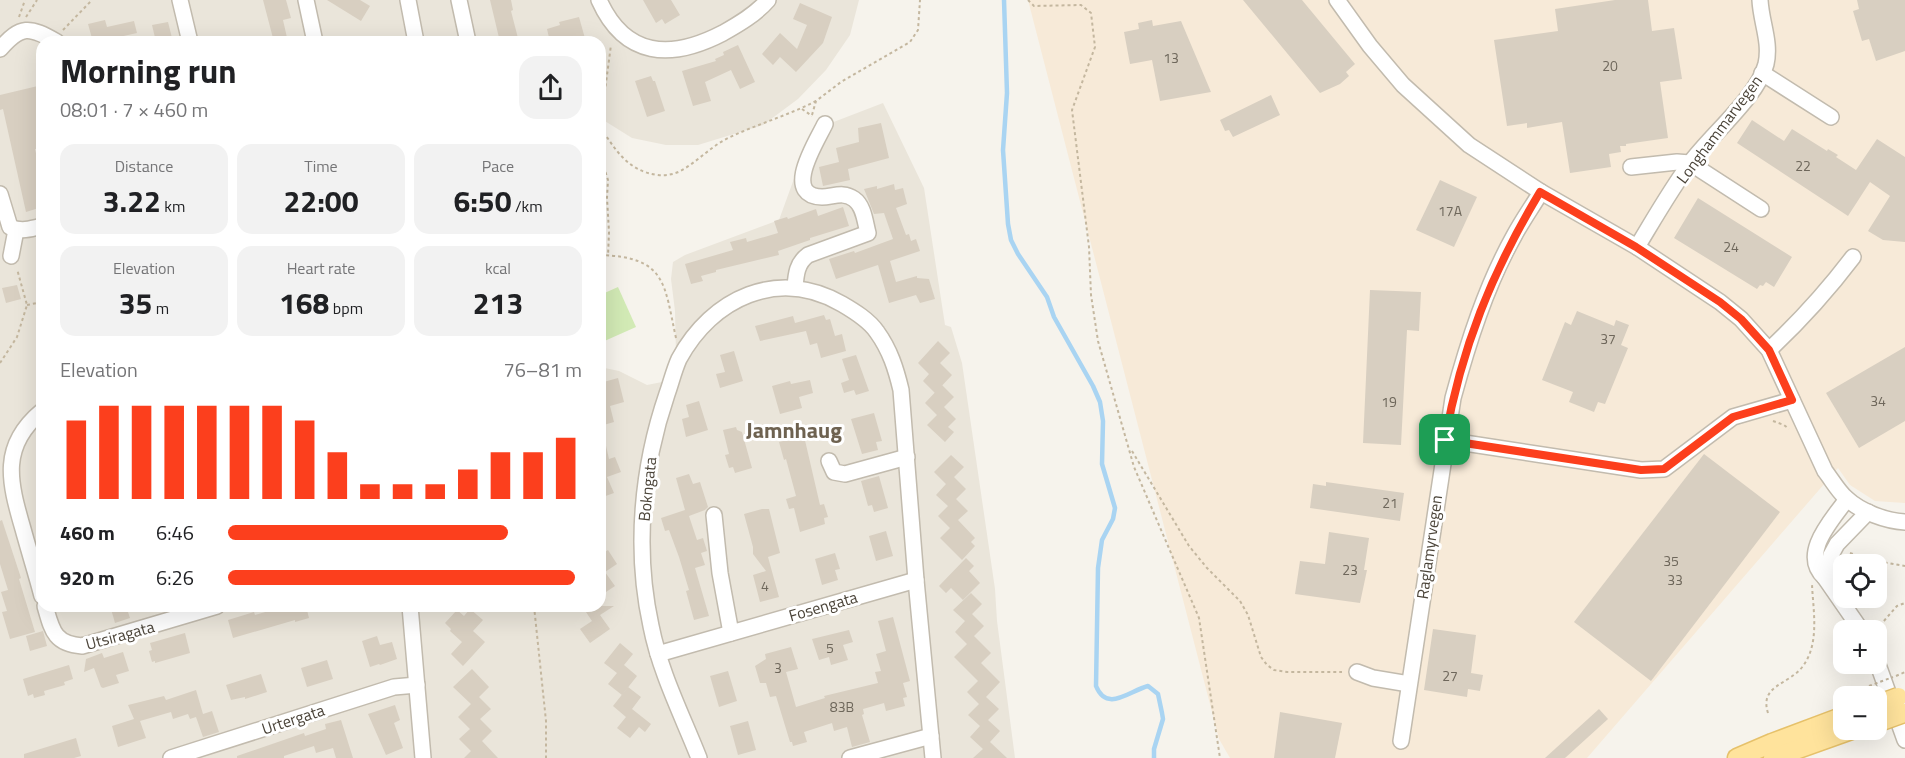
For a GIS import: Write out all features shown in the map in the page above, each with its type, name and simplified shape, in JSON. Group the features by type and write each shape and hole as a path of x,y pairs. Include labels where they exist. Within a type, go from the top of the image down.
{"main road":[{"path":"1887,712 1903,704"},
{"path":"1737,758 1833,720"},
{"path":"1773,758 1833,737"}],"street":[{"path":"180,0 188,36"},
{"path":"306,0 314,36"},
{"path":"408,0 415,36"},
{"path":"459,0 467,36"},
{"path":"599,0 613,26 621,34 638,44 658,50 679,50 709,40 737,26 768,0"},
{"path":"1337,0 1370,46 1403,85 1469,145 1540,192 1636,247 1720,302 1741,319 1769,350 1825,471 1847,499 1868,512 1894,521 1905,522"},
{"name":"Longhammarvegen","path":"1636,247 1690,163 1749,95 1762,73 1768,54 1760,0"},
{"path":"0,49 16,32 26,30 41,36"},
{"path":"1762,73 1831,117"},
{"path":"795,287 798,266 802,259 868,233 862,209 853,198 838,194 816,196 805,189 803,184 803,171 825,124"},
{"path":"1631,167 1677,162 1690,163 1761,209"},
{"name":"Raglamyrvegen","path":"1401,741 1445,440 1456,387 1467,347 1484,303 1513,238 1540,192"},
{"path":"0,194 10,227 16,230 36,227"},
{"path":"11,256 16,230"},
{"path":"1769,350 1816,302 1853,256"},
{"name":"Bokngata","path":"699,758 668,682 650,626 643,573 643,514 647,467 661,410 678,361 698,329 726,305 775,288 795,287 835,299 854,310 877,330 894,362 899,381 907,457 933,758"},
{"path":"1445,440 1641,470 1664,469 1733,417 1792,400"},
{"path":"36,416 19,436 12,451 10,465 13,495 36,575"},
{"path":"829,461 834,472 845,474 907,457"},
{"path":"1847,499 1816,546 1815,561 1818,579 1853,620"},
{"path":"1818,579 1838,544 1868,512"},
{"path":"714,515 720,573 731,633"},
{"name":"Fosengata","path":"658,654 916,580"},
{"name":"Utsiragata","path":"47,612 54,633 61,641 70,645 82,646 197,612"},
{"path":"411,612 423,758"},
{"path":"1357,672 1373,678 1409,684"},
{"path":"1881,674 1905,740"},
{"name":"Urtergata","path":"171,758 394,687 417,685"},
{"path":"850,758 931,736"}],"path":[{"path":"24,19 37,0"},
{"path":"59,36 92,0"},
{"path":"606,136 630,166 640,171 663,176 675,174 728,138 816,101 857,71 910,42 918,30 920,0"},
{"path":"1028,0 1034,6 1081,5 1091,13 1095,47 1072,110 1089,247 1091,295 1098,341 1134,467 1199,618 1220,758"},
{"path":"606,80 613,26"},
{"path":"812,115 816,101"},
{"path":"606,174 608,180 608,256 636,261 659,276 668,294 676,338 684,351"},
{"path":"0,363 17,337 27,305 15,261 11,256"},
{"path":"27,305 36,303"},
{"path":"1129,447 1189,546 1207,568 1240,600 1248,615 1261,657 1267,665 1274,670 1287,672 1357,672"},
{"path":"1847,551 1870,560 1905,566"},
{"path":"1768,713 1765,703 1768,693 1793,676 1803,666 1809,654 1818,579"},
{"path":"1885,620 1897,606 1905,603"},
{"path":"535,612 545,709 546,758"},
{"path":"1869,686 1905,672"}],"shaded area":[{"path":"0,0 859,0 850,35 826,70 798,99 763,125 698,145 666,145 632,138 606,122 606,36 36,36 36,612 606,612 606,368 619,371 647,385 662,382 676,355 675,311 671,279 673,262 685,255 779,220 799,165 831,123 883,103 924,188 945,325 951,327 962,363 995,589 1015,758 0,758"},
{"path":"1028,0 1905,0 1905,503 1875,501 1850,485 1838,468 1587,758 1230,758 1219,739"}],"green space":[{"path":"618,287 636,327 606,340 606,292"}],"building":[{"path":"263,0 286,0 291,18 283,20 287,36 272,36"},
{"path":"327,0 360,0 370,6 361,21"},
{"path":"490,0 511,0 513,10 511,11 517,36 499,36"},
{"path":"643,0 671,0 680,15 665,24 662,19 656,23"},
{"path":"1243,0 1302,0 1355,64 1346,72 1349,76 1340,84 1320,93"},
{"path":"1615,0 1648,0 1652,31 1674,28 1682,79 1660,82 1668,138 1620,146 1621,152 1609,154 1611,167 1570,173 1562,122 1527,128 1527,123 1507,126 1494,40 1558,31 1555,9"},
{"path":"1857,0 1905,0 1905,51 1876,61 1869,39 1862,41 1853,11 1859,9"},
{"path":"800,3 832,17 823,43 796,72 780,57 773,65 762,54 780,33 797,49 807,25 793,19"},
{"path":"579,17 584,36 549,36 547,29 560,25 559,22"},
{"path":"105,20 107,27 134,21 137,33 124,36 91,36 88,24"},
{"path":"1152,20 1153,26 1181,21 1211,92 1160,101 1152,60 1130,64 1124,32 1139,29 1138,23"},
{"path":"168,22 172,36 155,36 152,25"},
{"path":"738,45 755,82 740,89 731,70 705,82 711,101 693,106 682,71 716,61 715,59 724,55 723,52"},
{"path":"651,76 655,81 665,111 647,117 635,81"},
{"path":"36,86 36,209 26,212 3,109 0,110 0,95"},
{"path":"1271,95 1280,115 1233,137 1229,130 1225,131 1220,120"},
{"path":"1752,120 1784,141 1792,129 1827,151 1828,149 1838,155 1836,157 1856,170 1877,139 1905,157 1905,242 1883,240 1868,231 1890,196 1870,182 1848,216 1737,143"},
{"path":"881,123 889,158 848,169 850,180 823,186 819,167 839,162 836,148 859,142 858,128"},
{"path":"1440,180 1477,197 1454,247 1416,230"},
{"path":"894,184 895,190 903,188 907,204 896,208 906,235 909,234 911,241 916,239 920,251 890,261 896,282 917,276 917,278 929,279 935,299 920,303 916,295 889,303 878,265 836,279 829,259 854,251 855,253 893,239 884,213 874,214 864,189 877,186 877,189"},
{"path":"1698,198 1792,257 1774,287 1766,282 1757,289 1674,238"},
{"path":"843,207 849,226 778,251 779,255 716,270 716,272 701,276 703,281 691,284 685,264 733,250 730,242 746,238 747,242 778,233 774,221 787,217 788,219 816,209 818,216"},
{"path":"17,285 21,299 6,303 2,288"},
{"path":"1370,290 1421,292 1419,331 1407,330 1401,445 1363,443"},
{"path":"1577,311 1614,326 1616,320 1629,325 1621,345 1628,348 1605,404 1598,402 1594,412 1569,402 1573,392 1542,380 1565,322 1571,325"},
{"path":"824,315 826,320 830,319 835,336 842,334 846,351 821,358 817,343 810,345 806,331 760,341 755,326 793,316 795,323"},
{"path":"938,341 950,353 940,363 952,375 935,393 923,381 929,374 918,363"},
{"path":"1905,347 1905,421 1859,448 1826,393"},
{"path":"734,351 743,381 720,388 716,374 725,372 720,355"},
{"path":"856,355 869,391 856,395 854,390 844,393 841,383 849,380 842,359"},
{"path":"618,378 624,402 610,406 614,422 606,424 606,381"},
{"path":"810,380 813,393 799,397 802,408 780,414 772,386 790,381 791,384"},
{"path":"942,385 954,397 944,407 956,419 948,427 954,432 945,442 927,425 937,415 925,403"},
{"path":"699,401 708,430 686,437 682,419 689,417 686,405"},
{"path":"874,413 882,441 876,442 878,450 862,454 851,419"},
{"path":"736,427 742,432 752,468 735,473 733,467 729,468 725,455 729,454 723,430"},
{"path":"804,436 820,505 824,504 828,517 824,518 825,524 800,532 794,508 789,509 786,499 796,496 779,442"},
{"path":"606,446 609,459 615,457 621,472 607,477 614,493 606,496"},
{"path":"1704,454 1780,512 1651,681 1574,622"},
{"path":"951,455 964,467 954,477 966,489 956,499 968,511 958,520 975,538 971,542 975,546 962,560 940,538 950,528 938,516 948,506 936,495 946,484 934,472"},
{"path":"689,474 693,484 700,482 708,507 689,516 697,540 703,538 707,551 701,553 705,565 695,568 709,616 694,620 686,591 689,590 679,557 669,530 665,531 661,518 685,510 676,478"},
{"path":"879,476 888,508 874,512 872,505 868,506 861,481"},
{"path":"1326,482 1404,493 1400,521 1310,508 1313,484 1326,486"},
{"path":"769,509 780,553 768,557 779,597 760,602 753,575 766,571 753,554 744,514"},
{"path":"2,520 21,578 19,579 35,632 10,639 2,612 7,611 1,592 8,590 0,564 0,521"},
{"path":"886,531 893,556 876,561 869,536"},
{"path":"1329,532 1369,538 1364,570 1367,570 1360,603 1295,594 1300,561 1325,564"},
{"path":"608,550 617,564 606,571 606,551"},
{"path":"835,553 840,569 835,570 838,580 822,585 815,559"},
{"path":"966,558 974,566 969,571 980,583 963,600 951,588 946,593 939,586"},
{"path":"606,573 615,586 606,592"},
{"path":"971,593 982,604 972,614 984,626 974,636 991,653 981,663 1000,682 986,697 999,709 988,720 1000,731 990,742 1007,758 973,758 983,749 970,737 980,726 968,715 979,704 967,692 978,681 954,657 967,644 955,632 965,621 953,610"},
{"path":"112,612 128,612 130,618 115,623"},
{"path":"254,612 255,615 265,612 308,612 309,618 233,638 228,620"},
{"path":"455,612 464,616 467,612 474,612 483,620 473,631 485,642 463,666 451,654 462,642 445,623"},
{"path":"586,612 605,612 600,615 610,629 590,643 580,629 592,621"},
{"path":"893,617 910,681 903,683 907,697 903,698 905,706 886,711 884,703 863,709 864,714 862,715 870,742 852,747 847,727 834,731 832,723 804,732 807,742 793,746 776,696 770,697 766,683 760,683 755,666 766,659 765,654 791,647 798,669 786,672 796,707 825,698 824,696 878,683 875,672 881,671 876,654 886,651 878,621"},
{"path":"1433,629 1476,635 1471,673 1483,675 1480,691 1468,689 1467,697 1424,690"},
{"path":"849,630 853,642 843,645 848,660 831,665 829,657 819,660 812,639"},
{"path":"43,631 47,646 30,651 26,636"},
{"path":"185,633 190,653 152,662 149,651 152,650 150,643"},
{"path":"377,636 380,645 392,642 397,659 370,667 362,641"},
{"path":"620,643 633,654 624,665 637,676 622,695 608,684 617,673 604,663"},
{"path":"123,652 129,671 116,675 119,683 103,688 94,668 84,672 86,659 102,653 104,658"},
{"path":"327,660 333,679 307,687 301,668"},
{"path":"69,665 73,679 64,682 65,685 44,691 45,695 34,698 33,694 28,696 23,679"},
{"path":"472,669 489,687 479,697 491,709 480,719 492,731 482,741 498,758 464,758 471,751 459,739 470,729 458,717 471,704 453,687"},
{"path":"728,671 737,701 719,707 710,676"},
{"path":"261,674 267,692 245,699 245,697 231,700 226,685"},
{"path":"628,687 641,697 632,709 651,724 645,732 639,727 630,738 617,728 626,717 613,706"},
{"path":"196,690 203,714 212,711 219,732 203,737 196,717 190,719 188,714 173,719 171,712 140,721 146,738 118,747 112,726 134,719 128,705 164,696 166,700"},
{"path":"395,705 400,720 394,723 403,748 386,755 368,714"},
{"path":"1599,709 1608,719 1565,758 1545,758"},
{"path":"1280,712 1342,723 1335,758 1274,758"},
{"path":"341,720 353,758 336,758 333,748 316,753 314,746 284,756 284,758 237,758 237,756 304,733 305,736 326,729 325,724"},
{"path":"748,721 756,750 738,755 730,726"},
{"path":"76,738 81,756 24,758 24,754"}],"waterway":[{"path":"1004,0 1007,93 1003,150 1011,240 1047,297 1054,317 1100,402 1103,421 1102,464 1115,508 1113,519 1102,540 1098,568 1096,686 1101,694 1112,699 1148,686 1158,694 1163,719 1154,749 1154,758"}],"district":[{"name":"Jamnhaug","path":"794,430"}],"route":[{"path":"1540,192 1636,247 1720,302 1741,319 1769,350 1792,400 1733,417 1664,469 1641,470 1445,440 1453,398 1467,347 1513,238 1540,192"}]}
